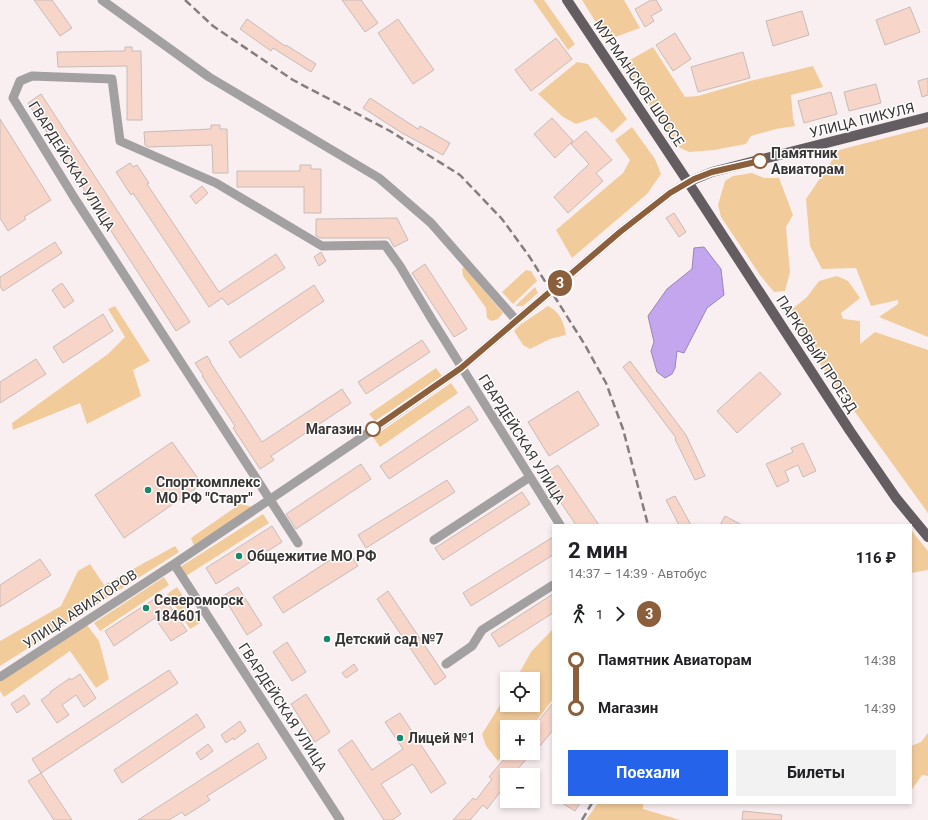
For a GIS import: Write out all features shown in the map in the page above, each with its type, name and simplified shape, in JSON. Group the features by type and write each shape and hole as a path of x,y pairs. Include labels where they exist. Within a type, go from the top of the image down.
{"main road":[{"name":"МУРМАНСКОЕ ШОССЕ","path":"567,0 688,182"},
{"name":"УЛИЦА ПИКУЛЯ","path":"688,182 712,172 928,117"},
{"name":"ПАРКОВЫЙ ПРОЕЗД","path":"688,182 873,466 896,498 928,537"}],"street":[{"path":"102,0 209,76 379,178 431,223 516,320"},
{"name":"ГВАРДЕЙСКАЯ УЛИЦА","path":"298,544 75,199 13,98 20,81 32,76 112,79 120,141 216,183 322,246 385,245 400,266 461,368 559,524"},
{"name":"ГВАРДЕЙСКАЯ УЛИЦА","path":"340,820 174,564 270,500 461,368 620,232 670,193 688,182"},
{"path":"434,540 530,477"},
{"name":"УЛИЦА АВИАТОРОВ","path":"0,676 174,564"},
{"path":"446,664 472,646 482,630 552,586"}],"shaded area":[{"path":"533,0 544,0 575,44 568,50"},
{"path":"582,0 624,0 640,28 607,40"},
{"path":"653,47 685,97 698,96 750,81 813,66 823,87 791,95 795,126 776,129 751,136 746,144 714,150 689,152 676,146 623,64"},
{"path":"577,62 588,64 627,119 612,133 596,117 576,124 563,117 538,94"},
{"path":"632,127 655,159 661,174 647,194 572,258 556,230 623,173 630,160 615,140"},
{"path":"928,127 928,337 879,317 898,304 898,300 871,306 856,268 822,269 810,246 806,199 839,150"},
{"path":"752,173 764,178 779,178 793,215 786,227 790,272 785,291 774,292 760,275 721,217 718,205 725,181 733,176"},
{"path":"704,247 721,269 724,295 707,308 684,353 677,351 675,368 672,374 665,378 657,372 651,351 654,342 648,316 667,289 692,269 694,248"},
{"path":"464,267 503,313 498,319 491,321 487,318 486,308 463,276 462,269"},
{"path":"526,270 531,271 537,281 513,304 502,292"},
{"path":"837,276 848,281 860,298 841,313 843,319 860,321 860,344 875,332 928,350 928,513 813,354 791,310 807,297 819,281"},
{"path":"535,287 538,293 523,306 515,306"},
{"path":"115,306 150,361 133,370 141,396 87,424 80,403 13,430 12,423 108,354 125,337 108,309"},
{"path":"548,306 556,311 561,318 566,335 550,339 530,349 523,345 514,331 520,325"},
{"path":"436,368 442,376 375,421 369,414"},
{"path":"451,383 458,393 380,447 373,437"},
{"path":"240,504 253,507 194,546 191,538"},
{"path":"263,514 269,523 186,576 180,567"},
{"path":"912,531 928,551 928,570 912,573"},
{"path":"175,546 179,552 0,666 0,641 61,606 78,571 90,564 104,585"},
{"path":"164,577 169,585 100,631 94,623"},
{"path":"177,587 200,623 190,629 167,594"},
{"path":"87,625 99,641 109,679 96,688 70,651 4,697 0,691 0,682"},
{"path":"552,630 552,700 537,720 500,720 500,758 498,761 486,746 482,734 500,705 500,712 540,712 540,672 520,672 531,652"},
{"path":"928,733 928,776 922,775 912,790 912,746 921,742"},
{"path":"597,804 643,804 643,809 680,820 586,820"}],"building":[{"path":"34,0 52,0 72,28 60,36"},
{"path":"342,0 361,0 378,23 365,32"},
{"path":"651,0 656,0 662,10 651,16 654,21 645,27 635,9"},
{"path":"910,7 920,32 885,45 876,20"},
{"path":"802,11 809,35 773,46 766,21"},
{"path":"247,19 285,46 286,45 316,64 311,72 273,48 271,51 240,29"},
{"path":"398,19 434,70 413,84 378,33"},
{"path":"675,33 691,59 673,71 656,45"},
{"path":"556,38 572,59 531,91 515,70"},
{"path":"125,47 132,47 132,51 141,51 142,120 127,120 127,66 58,67 57,52 125,51"},
{"path":"743,52 750,78 698,92 691,67"},
{"path":"928,78 928,95 922,97 918,81"},
{"path":"876,84 881,103 849,111 844,92"},
{"path":"831,92 837,114 804,123 798,101"},
{"path":"41,94 190,322 176,331 28,103"},
{"path":"370,98 418,129 420,126 450,143 443,155 402,133 363,108"},
{"path":"552,118 573,141 555,158 534,134"},
{"path":"0,119 51,200 24,217 26,219 8,231 0,218"},
{"path":"211,125 220,125 220,129 227,129 228,173 213,173 212,145 148,147 145,145 144,132 211,129"},
{"path":"586,131 612,160 596,173 603,181 568,213 554,197 589,164 571,144"},
{"path":"130,163 133,167 137,165 149,183 147,184 219,292 276,254 285,268 228,305 222,298 209,307 133,193 131,195 116,172"},
{"path":"300,165 311,165 311,169 321,169 321,213 304,213 304,187 237,187 237,171 300,171"},
{"path":"202,186 208,193 196,204 190,196"},
{"path":"674,213 686,232 679,237 666,218"},
{"path":"397,218 408,240 394,247 389,238 320,238 316,236 316,219"},
{"path":"55,242 62,253 3,291 0,286 0,277"},
{"path":"321,252 326,261 319,266 314,257"},
{"path":"425,264 467,329 454,337 412,273"},
{"path":"62,283 74,301 64,308 52,290"},
{"path":"314,285 324,301 240,358 229,342"},
{"path":"103,314 113,331 63,363 53,347"},
{"path":"422,340 430,352 366,394 358,382"},
{"path":"207,356 262,442 342,389 351,403 271,456 274,460 260,469 233,428 235,426 195,363"},
{"path":"36,359 46,374 0,403 0,382"},
{"path":"630,361 686,435 705,476 695,480 675,439 676,438 623,367"},
{"path":"760,372 781,394 737,433 717,411"},
{"path":"578,391 599,425 549,456 528,422"},
{"path":"469,406 478,420 389,479 380,466"},
{"name":"Спорткомплекс МО РФ \"Старт\"","path":"172,442 202,484 124,538 95,495"},
{"path":"803,443 816,471 803,477 798,465 785,471 789,481 777,487 766,464 793,452 791,448"},
{"path":"361,464 371,479 296,529 286,514"},
{"path":"558,465 598,524 575,524 542,475"},
{"path":"447,480 455,492 366,548 358,535"},
{"path":"522,492 530,504 443,560 435,548"},
{"path":"675,496 690,524 678,524 666,500"},
{"path":"725,516 740,524 721,524"},
{"path":"272,526 282,542 216,584 206,568"},
{"path":"552,538 552,556 471,606 463,593"},
{"path":"347,549 358,566 283,613 273,597"},
{"path":"40,559 51,575 0,607 0,585"},
{"path":"238,587 262,625 247,635 223,596"},
{"path":"388,591 446,677 435,685 377,599"},
{"path":"162,594 187,631 171,641 155,618 114,646 105,631"},
{"path":"552,595 552,614 499,647 491,634"},
{"path":"287,642 306,672 292,681 273,652"},
{"path":"354,664 358,670 346,678 342,673"},
{"path":"169,670 178,683 41,773 32,759"},
{"path":"80,674 96,698 84,707 76,695 62,705 69,715 57,723 41,700 70,678 71,680"},
{"path":"306,694 330,732 315,742 291,704"},
{"path":"24,695 30,704 17,713 11,704"},
{"path":"552,704 552,731 540,746 539,720"},
{"path":"400,713 446,783 431,793 413,764 381,784 401,814 392,820 384,820 338,750 352,740 372,770 403,749 385,722"},
{"path":"197,714 205,727 122,783 114,770"},
{"path":"240,721 246,731 234,740 233,738 226,743 221,735"},
{"path":"258,743 267,758 207,796 210,800 185,816 182,812 169,820 138,820"},
{"path":"208,744 213,751 201,760 196,753"},
{"path":"503,760 525,760 519,768 500,768 500,792 487,809 483,805 470,820 453,820 473,798 476,800 492,779 489,777"},
{"path":"41,773 72,820 54,820 28,781"},
{"path":"564,804 579,804 575,811"},
{"path":"743,811 782,815 781,820 742,820"}],"railway":[{"path":"185,0 213,26 293,80 390,131 460,175 502,219 529,256 585,345 606,383 623,429 648,524"},
{"path":"582,820 591,804"}],"bus line":[{"name":"3","path":"373,429 461,368 620,232 676,188 712,172 760,161"}],"place":[{"name":"Памятник Авиаторам","path":"760,161"},
{"name":"Магазин","path":"373,429"},
{"name":"Спорткомплекс МО РФ \"Старт\"","path":"148,490"},
{"name":"Общежитие МО РФ","path":"239,556"},
{"name":"Североморск 184601","path":"146,608"},
{"name":"Детский сад №7","path":"327,639"},
{"name":"Лицей №1","path":"400,738"}]}
